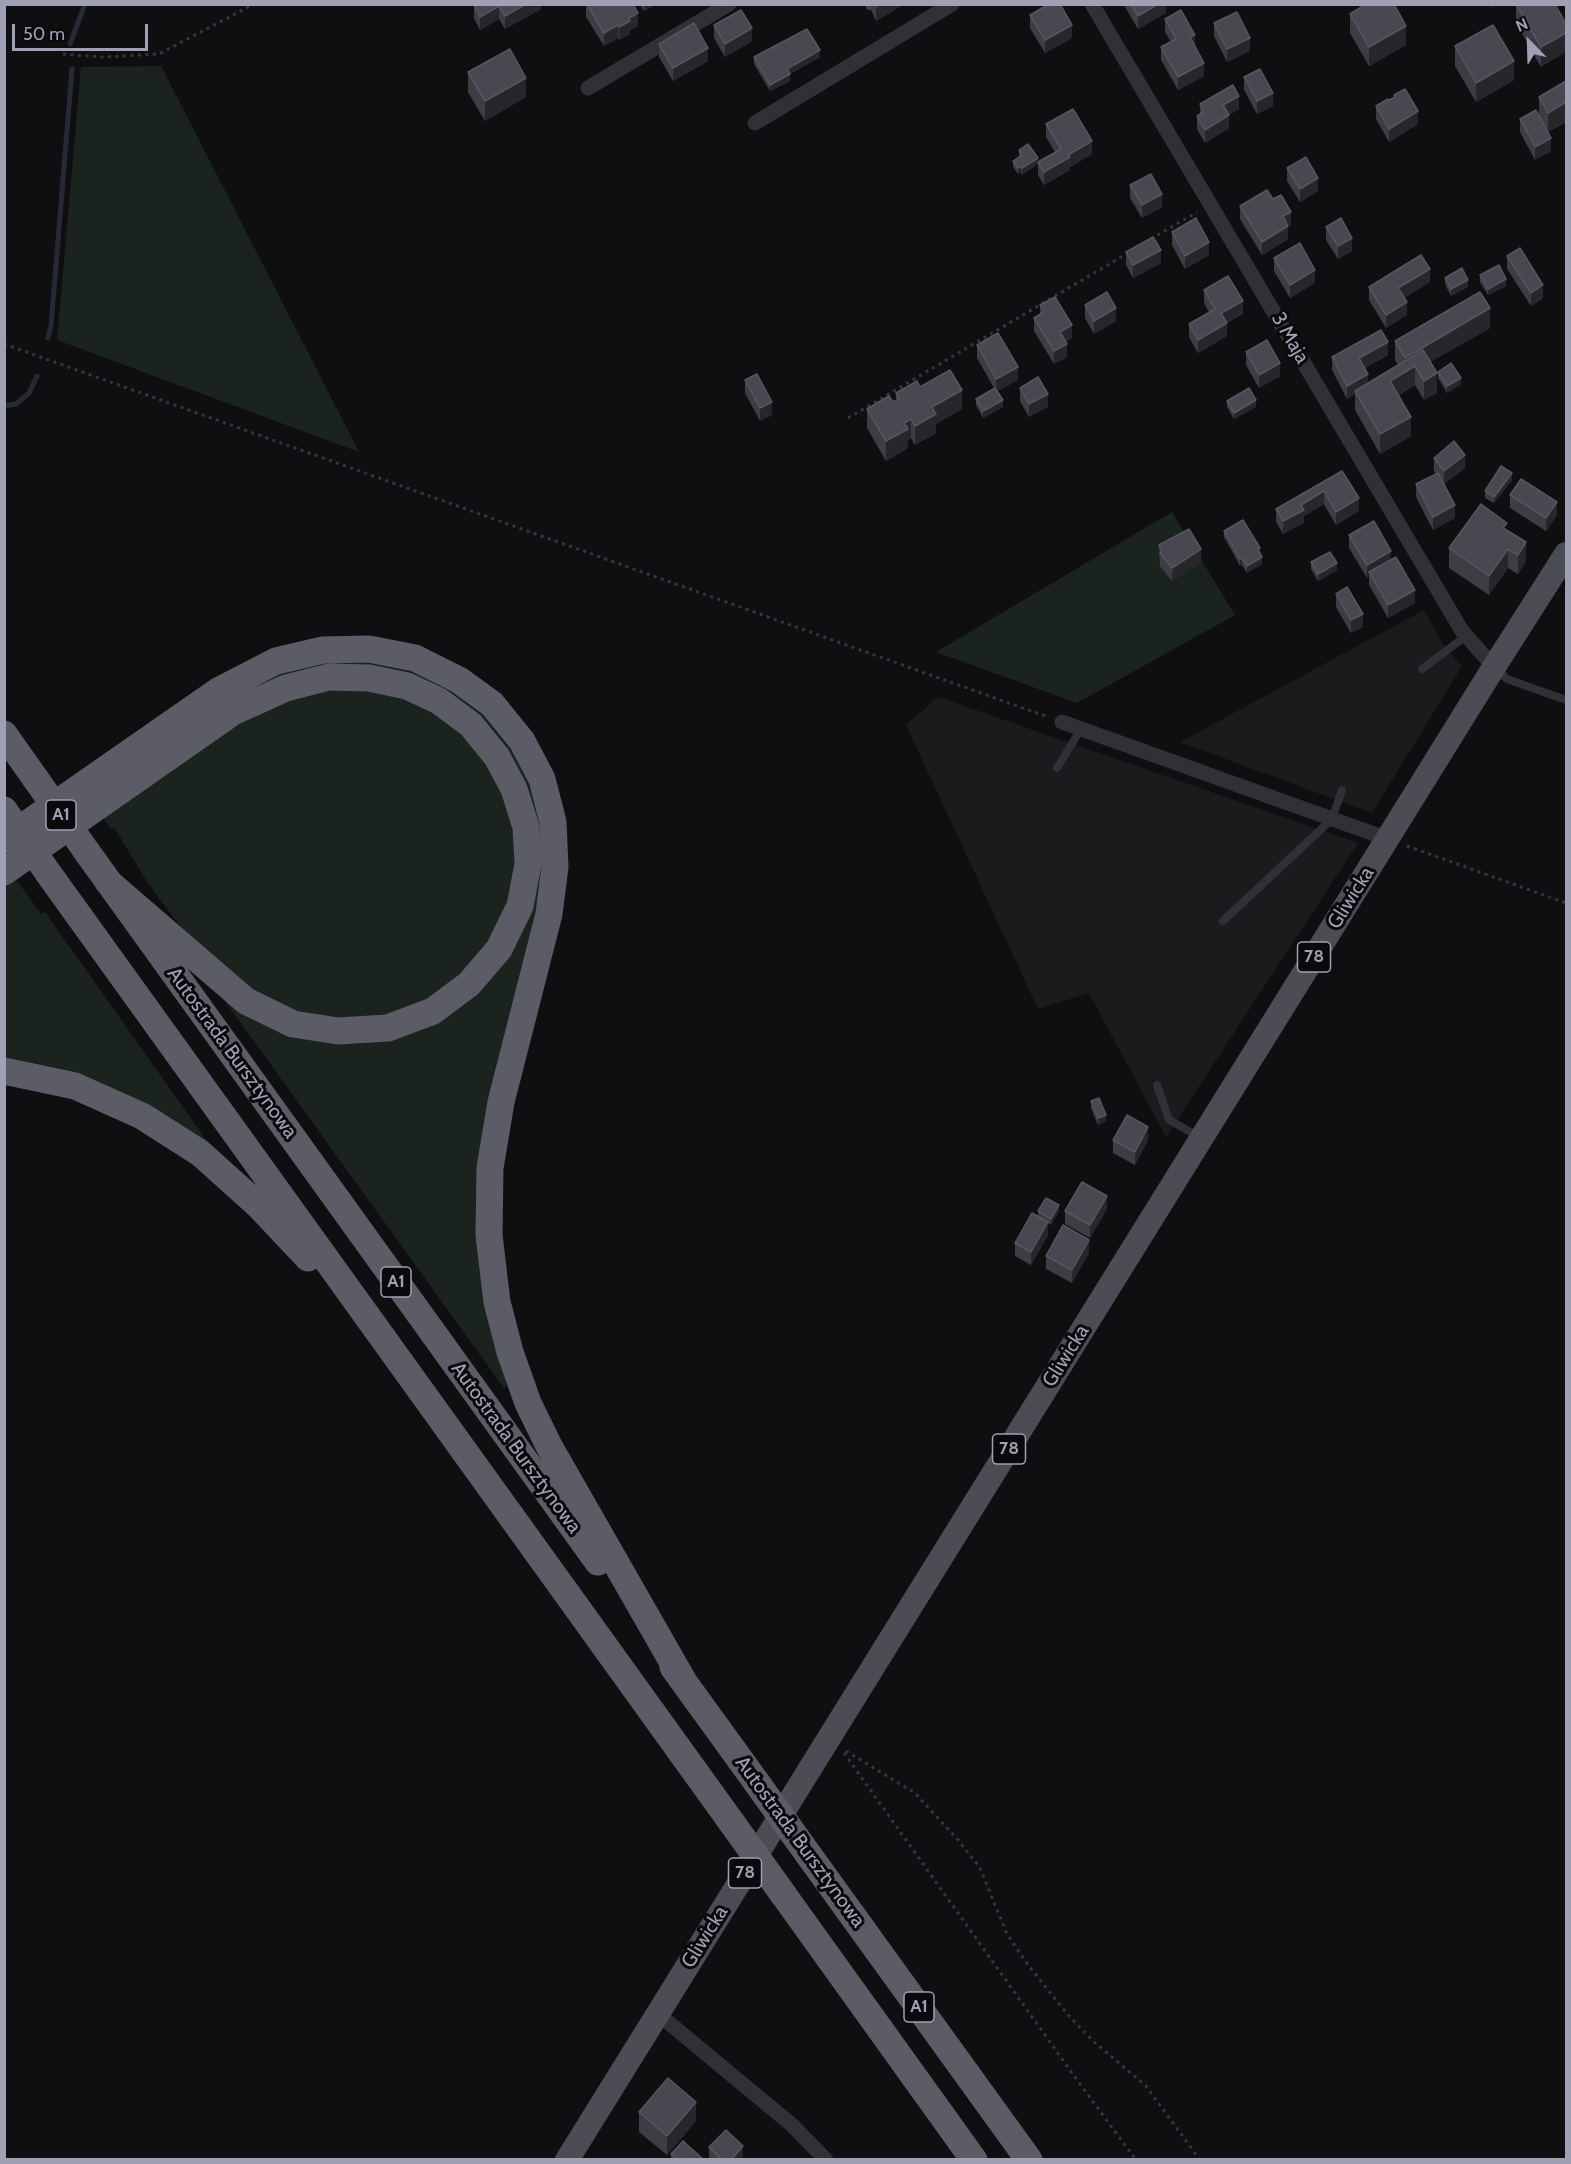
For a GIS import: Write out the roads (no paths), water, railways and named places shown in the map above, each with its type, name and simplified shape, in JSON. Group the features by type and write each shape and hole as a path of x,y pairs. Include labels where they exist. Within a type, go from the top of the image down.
{"highway":[{"path":"4,840 218,691 276,661 323,650 369,649 415,658 459,680 492,705 522,741 542,779 553,822 555,867 549,914 501,1102 490,1168 489,1235 497,1302 513,1362 528,1403 549,1446 684,1682"},
{"path":"4,872 233,712 286,688 328,677 369,678 407,686 440,701 471,725 497,757 514,789 526,827 528,864 520,906 499,949 469,984 433,1011 388,1028 338,1031 293,1024 246,1001 108,882"},
{"name":"Autostrada Bursztynowa","path":"4,734 108,882 1029,2160"},
{"name":"A1","path":"4,810 974,2160"},
{"path":"4,1071 75,1086 142,1116 200,1152 259,1206 380,1335"}],"main road":[{"name":"Gliwicka","path":"567,2160 1566,554"}],"street":[{"path":"588,88 729,4"},
{"path":"754,123 952,4"},
{"name":"3 Maja","path":"1092,4 1466,636 1494,667"},
{"path":"1062,722 1388,839"},
{"path":"657,2013 792,2125 826,2160"}],"lane":[{"path":"1422,669 1466,636"},
{"path":"1494,667 1507,679 1566,700"},
{"path":"1057,768 1081,729"},
{"path":"1223,921 1332,819 1342,790"},
{"path":"1157,1085 1169,1120 1202,1138"}],"waterway":[{"path":"70,44 85,4"},
{"path":"48,338 51,326 72,69"},
{"path":"4,406 16,404 29,393 37,376"}]}
